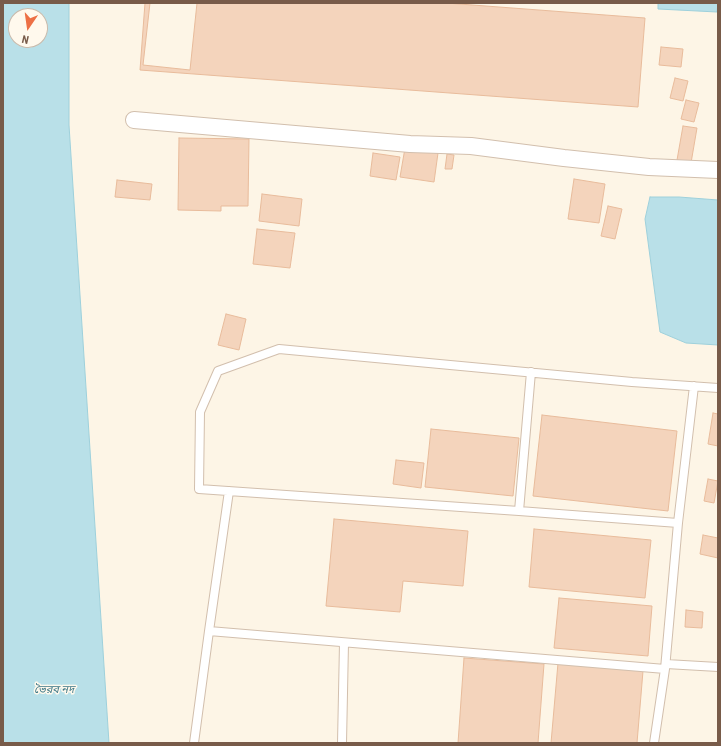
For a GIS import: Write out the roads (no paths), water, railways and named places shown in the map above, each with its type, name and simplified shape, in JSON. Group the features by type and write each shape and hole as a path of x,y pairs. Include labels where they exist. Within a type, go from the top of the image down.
{"street":[{"path":"134,120 410,144 471,146 649,167 718,170"}],"lane":[{"path":"678,523 199,489 200,412 218,371 279,349 632,382 718,388"},
{"path":"519,511 531,372"},
{"path":"654,743 665,666 678,523 694,386"},
{"path":"194,743 229,491"},
{"path":"209,631 344,643 665,666 718,667"},
{"path":"342,743 344,643"}],"water":[{"name":"ভৈরব নদ","path":"3,3 69,3 69,125 109,743 3,743"},
{"path":"658,3 718,3 717,12 658,9"},
{"path":"650,197 679,197 718,200 718,345 686,343 660,332 645,219"}]}
